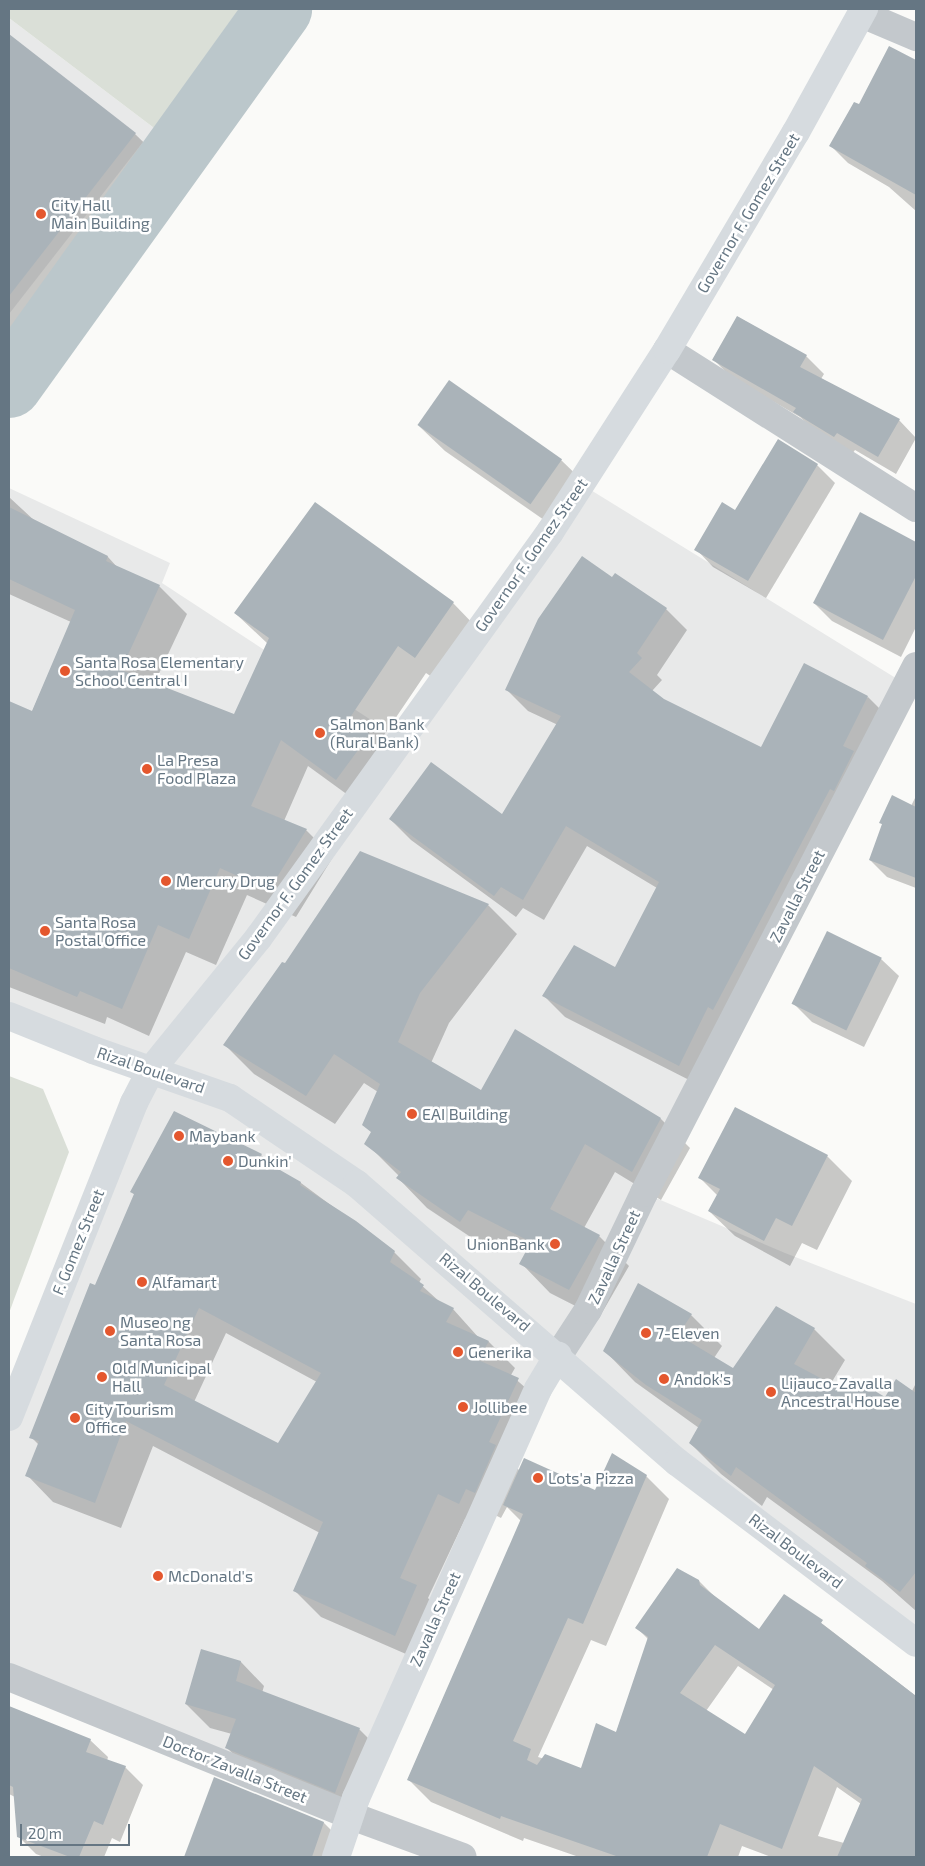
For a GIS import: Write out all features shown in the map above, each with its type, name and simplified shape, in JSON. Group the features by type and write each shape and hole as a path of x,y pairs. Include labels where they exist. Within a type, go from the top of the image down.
{"main road":[{"name":"Governor F. Gomez Street","path":"151,1070 259,936 550,532 667,350 863,12"},
{"name":"Rizal Boulevard","path":"9,1016 230,1098 357,1184 558,1356 677,1462 916,1644"},
{"name":"F. Gomez Street","path":"9,1417 130,1112 151,1070"},
{"name":"Zavalla Street","path":"336,1857 349,1815 538,1389 558,1356"}],"street":[{"path":"863,12 916,37"},
{"path":"667,350 916,508"},
{"name":"Zavalla Street","path":"558,1356 588,1310 644,1193 916,666"},
{"name":"Doctor Zavalla Street","path":"9,1677 349,1815 463,1857"}],"shaded area":[{"path":"9,9 239,9 154,128 9,18"},
{"name":"City Hall Main Building","path":"9,18 154,128 9,314"},
{"path":"581,484 907,685 644,1193 785,1253 916,1304 916,1643 558,1356 349,1815 9,1677 9,1417 151,1070 9,1016 9,488 170,563 162,583 400,739"},
{"path":"9,1076 43,1089 69,1152 9,1313"}],"building":[{"name":"City Hall Main Building","path":"9,34 136,133 9,296"},
{"path":"889,46 916,60 916,195 829,146 854,102 859,104"},
{"path":"737,316 807,355 800,367 900,419 878,457 837,433 834,437 793,412 796,408 712,360"},
{"path":"449,380 562,459 530,504 417,425"},
{"path":"778,439 818,464 748,581 694,550 722,502 735,510"},
{"path":"315,502 454,602 415,658 398,646 349,719 370,734 336,780 281,740 251,806 307,829 269,890 220,868 189,939 158,925 122,1009 80,991 77,997 9,968 9,701 32,711 75,610 9,579 9,507 108,556 106,561 160,585 121,670 234,714 269,638 234,613"},
{"path":"860,512 916,542 916,576 883,640 813,603"},
{"path":"582,556 612,577 615,573 667,608 637,653 642,658 629,672 664,699 761,747 804,663 868,696 843,746 854,751 834,791 830,789 713,1010 708,1007 679,1066 542,996 574,945 615,967 659,882 566,826 523,900 501,887 494,896 389,819 431,762 502,814 561,716 505,690 538,619"},
{"path":"892,795 916,807 916,878 869,860 882,824 879,823"},
{"path":"360,851 489,904 420,993 398,1042 481,1090 515,1029 661,1118 632,1172 585,1144 550,1209 600,1235 569,1290 519,1264 531,1242 468,1210 460,1222 396,1178 401,1172 364,1144 371,1132 362,1125 380,1084 334,1054 306,1096 223,1045 282,962 285,963"},
{"path":"827,931 882,958 846,1031 791,1004"},
{"path":"735,1107 828,1155 792,1226 776,1218 764,1241 708,1211 720,1189 698,1178"},
{"path":"174,1111 262,1154 259,1158 301,1182 300,1185 356,1221 395,1251 390,1262 424,1285 420,1291 454,1308 446,1322 489,1341 478,1360 519,1378 489,1442 496,1445 475,1493 466,1489 459,1504 438,1494 400,1578 417,1585 395,1636 293,1591 323,1522 126,1421 95,1503 25,1476 39,1441 29,1438 90,1283 95,1285 134,1194 130,1192","holes":["199,1308 321,1373 278,1443 164,1385"]},
{"path":"638,1283 692,1314 678,1335 733,1368 776,1306 815,1328 794,1364 845,1391 853,1378 885,1397 896,1379 916,1393 916,1572 900,1592 865,1566 867,1563 736,1467 731,1476 689,1443 702,1420 646,1385 603,1351"},
{"path":"612,1453 647,1475 583,1624 568,1618 513,1741 531,1749 527,1760 537,1765 545,1754 581,1768 596,1723 616,1732 648,1637 635,1628 677,1568 699,1580 700,1585 759,1629 784,1594 823,1620 821,1623 916,1696 916,1857 837,1857 862,1799 814,1766 782,1849 720,1824 707,1857 619,1857 501,1816 500,1819 407,1780 523,1514 503,1505 524,1458 595,1490","holes":["715,1645 775,1685 745,1734 680,1693"]},
{"path":"201,1649 241,1661 236,1681 360,1728 335,1793 225,1748 236,1719 185,1704"},
{"path":"9,1706 91,1739 86,1752 126,1766 103,1825 94,1821 79,1857 70,1857 17,1837 13,1787 9,1785"},
{"path":"214,1777 324,1822 312,1857 184,1857"}],"waterway":[{"path":"9,385 279,9"}],"place":[{"name":"City Hall Main Building","path":"41,214"},
{"name":"Santa Rosa Elementary School Central I","path":"65,671"},
{"name":"Salmon Bank (Rural Bank)","path":"320,733"},
{"name":"La Presa Food Plaza","path":"147,769"},
{"name":"Mercury Drug","path":"166,881"},
{"name":"Santa Rosa Postal Office","path":"45,931"},
{"name":"EAI Building","path":"412,1114"},
{"name":"Maybank","path":"179,1136"},
{"name":"Dunkin'","path":"228,1161"},
{"name":"UnionBank","path":"555,1244"},
{"name":"Alfamart","path":"142,1282"},
{"name":"Museo ng Santa Rosa","path":"110,1331"},
{"name":"7-Eleven","path":"646,1333"},
{"name":"Generika","path":"458,1352"},
{"name":"Old Municipal Hall","path":"102,1377"},
{"name":"Andok's","path":"664,1379"},
{"name":"Lijauco-Zavalla Ancestral House","path":"771,1392"},
{"name":"Jollibee","path":"463,1407"},
{"name":"City Tourism Office","path":"75,1418"},
{"name":"Lots'a Pizza","path":"538,1478"},
{"name":"McDonald's","path":"158,1576"}]}
